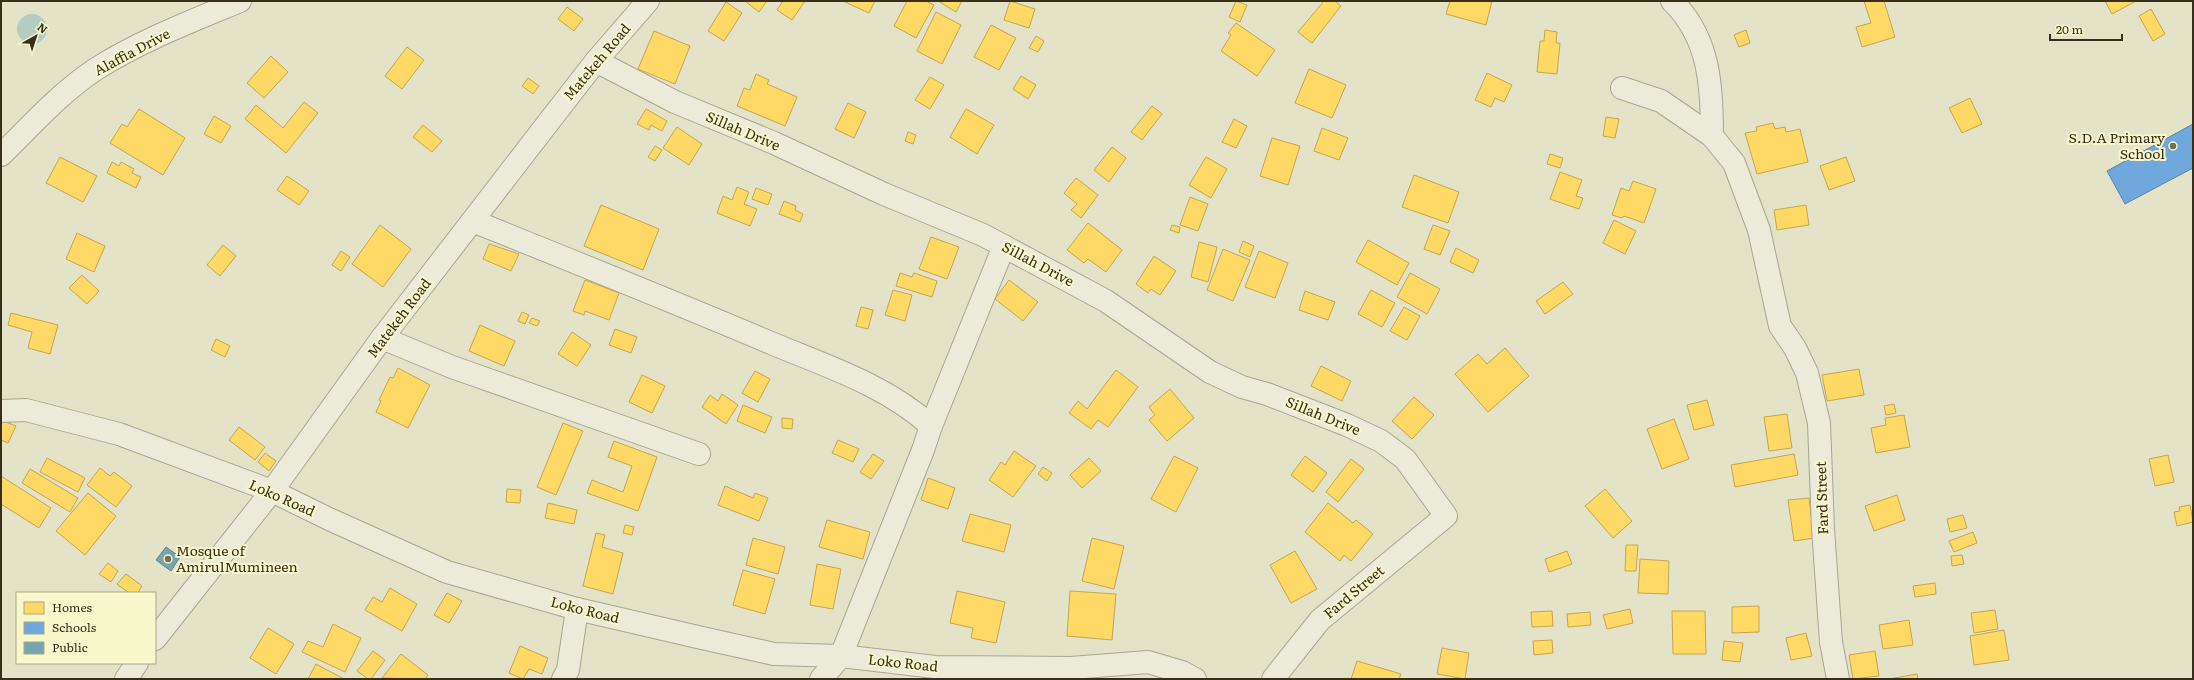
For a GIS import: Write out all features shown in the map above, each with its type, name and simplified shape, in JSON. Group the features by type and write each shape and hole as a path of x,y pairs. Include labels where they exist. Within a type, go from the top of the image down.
{"street":[{"name":"Alaffia Drive","path":"1,155 57,100 95,70 136,47 240,1"},
{"name":"Matekeh Road","path":"156,638 272,491 382,338 596,60 648,1"},
{"path":"1672,1 1684,13 1702,44 1712,93 1712,136"},
{"name":"Sillah Drive","path":"596,60 675,102 774,143 884,194 983,235 1106,301 1210,372 1242,386 1267,394 1347,425 1381,441 1405,459 1446,516"},
{"path":"1622,88 1661,101 1712,136"},
{"name":"Fard Street","path":"1712,136 1734,164 1759,230 1780,326 1796,348 1807,373 1819,423 1823,537 1831,642 1838,679"},
{"path":"473,221 699,312 886,392 915,411 931,426"},
{"path":"821,679 841,656 920,458 931,426 1004,246"},
{"path":"382,338 452,366 699,454"},
{"name":"Loko Road","path":"1,411 26,410 119,434 272,491 329,520 447,572 578,609 774,654 841,656 936,667 1071,668 1148,662 1182,672 1195,679"},
{"name":"Fard Street","path":"1273,679 1320,620 1446,516"},
{"path":"563,679 568,670 578,609"},
{"path":"126,679 136,664"}],"shaded area":[{"path":"32,14 43,18 47,29 43,40 32,44 21,40 17,29 21,18"}],"building: Homes":[{"path":"745,1 767,1 759,12"},
{"path":"783,1 805,1 792,20 777,10"},
{"path":"875,1 869,13 845,2"},
{"path":"907,1 926,1 934,5 916,38 894,26"},
{"path":"938,1 962,1 956,12"},
{"path":"1010,1 1035,9 1029,28 1004,20"},
{"path":"1236,1 1247,5 1240,22 1229,17"},
{"path":"1324,1 1335,1 1341,6 1312,43 1298,32"},
{"path":"1450,1 1492,1 1486,25 1446,14"},
{"path":"1864,1 1884,1 1895,37 1862,47 1856,27 1871,23"},
{"path":"2105,1 2136,1 2112,14"},
{"path":"726,2 742,13 724,41 708,31"},
{"path":"567,7 583,19 574,31 558,19"},
{"path":"2151,9 2165,34 2153,41 2139,16"},
{"path":"936,12 961,25 942,64 917,51"},
{"path":"1236,23 1275,50 1257,76 1221,51 1231,35 1228,33"},
{"path":"991,25 1016,38 999,70 974,57"},
{"path":"1545,30 1557,32 1556,43 1560,43 1557,74 1537,72 1540,41 1544,41"},
{"path":"1746,30 1750,43 1739,47 1734,35"},
{"path":"654,31 690,46 675,84 638,69"},
{"path":"1036,36 1044,41 1038,52 1029,48"},
{"path":"407,47 424,60 402,89 385,76"},
{"path":"271,56 288,72 264,98 247,83"},
{"path":"1309,69 1346,85 1332,118 1295,103"},
{"path":"1487,73 1512,85 1504,102 1495,98 1491,107 1475,100"},
{"path":"756,74 769,80 767,84 797,97 785,126 737,106 744,88 750,90"},
{"path":"1021,76 1036,85 1028,99 1013,89"},
{"path":"930,77 944,85 930,109 915,100"},
{"path":"528,78 539,86 533,94 522,86"},
{"path":"1970,98 1982,124 1962,133 1949,108"},
{"path":"304,102 318,113 286,153 245,119 256,105 283,128"},
{"path":"848,103 866,112 854,138 835,129"},
{"path":"1152,106 1162,114 1142,140 1131,132"},
{"path":"139,109 185,138 163,175 110,143 122,124 127,127"},
{"path":"646,109 667,121 662,131 651,125 649,130 637,124"},
{"path":"966,109 994,125 977,154 950,137"},
{"path":"214,116 231,126 221,143 204,134"},
{"path":"1606,117 1619,119 1615,138 1603,136"},
{"path":"1234,119 1247,126 1236,148 1222,142"},
{"path":"1773,123 1775,129 1785,127 1786,132 1800,129 1808,162 1757,174 1745,133 1757,131 1756,127"},
{"path":"423,125 442,141 432,152 413,137"},
{"path":"677,127 702,144 689,165 663,148"},
{"path":"1322,128 1348,138 1339,160 1314,151"},
{"path":"908,132 916,135 913,144 905,141"},
{"path":"1272,138 1300,146 1288,185 1260,176"},
{"path":"655,146 662,150 655,161 648,157"},
{"path":"1112,147 1126,158 1109,182 1094,170"},
{"path":"1550,154 1563,158 1560,168 1547,164"},
{"path":"60,157 97,176 83,202 46,183"},
{"path":"1206,157 1227,169 1211,198 1189,185"},
{"path":"1846,157 1855,181 1829,190 1820,166"},
{"path":"112,162 119,166 121,162 134,169 132,173 141,177 136,188 107,173"},
{"path":"1560,172 1582,180 1576,196 1583,198 1579,209 1550,199"},
{"path":"1414,175 1459,192 1448,223 1402,207"},
{"path":"287,176 309,191 299,205 277,190"},
{"path":"1076,178 1098,195 1081,218 1071,210 1077,204 1064,193"},
{"path":"1633,181 1656,189 1644,223 1624,216 1622,218 1612,215 1621,188 1629,191"},
{"path":"737,187 749,192 744,204 757,209 750,226 717,213 723,196 732,200"},
{"path":"756,188 772,194 768,205 752,199"},
{"path":"1190,197 1208,204 1198,231 1180,225"},
{"path":"784,201 796,206 795,210 803,214 800,222 779,214"},
{"path":"601,205 659,229 643,270 584,246"},
{"path":"1806,205 1809,225 1777,230 1774,210"},
{"path":"1614,220 1636,231 1625,254 1603,243"},
{"path":"1088,223 1122,250 1106,272 1088,259 1084,263 1067,250"},
{"path":"380,225 411,249 383,287 352,264"},
{"path":"1172,225 1180,227 1179,233 1170,230"},
{"path":"1433,225 1450,231 1440,255 1424,249"},
{"path":"77,233 105,246 94,272 66,259"},
{"path":"931,237 959,247 947,279 919,269"},
{"path":"1368,240 1409,263 1397,285 1356,262"},
{"path":"1243,241 1254,246 1250,257 1239,252"},
{"path":"1199,242 1217,247 1208,282 1191,277"},
{"path":"489,244 519,254 511,271 483,259"},
{"path":"223,245 236,256 220,276 207,265"},
{"path":"1456,248 1479,260 1473,273 1450,262"},
{"path":"1223,249 1250,260 1233,301 1207,290"},
{"path":"341,251 350,257 341,271 332,265"},
{"path":"1259,251 1288,263 1275,298 1245,287"},
{"path":"1154,256 1176,271 1160,295 1151,289 1148,293 1136,284"},
{"path":"900,273 912,277 914,273 937,281 932,297 896,286"},
{"path":"1410,273 1440,289 1427,314 1397,297"},
{"path":"82,275 99,291 87,304 69,288"},
{"path":"585,280 619,293 609,320 585,311 584,315 573,311"},
{"path":"1009,280 1038,302 1023,321 995,299"},
{"path":"1563,282 1573,294 1545,314 1536,301"},
{"path":"893,290 912,295 905,321 885,315"},
{"path":"1371,290 1395,303 1382,327 1358,314"},
{"path":"1305,291 1335,302 1328,320 1299,310"},
{"path":"861,307 873,310 868,329 856,326"},
{"path":"1404,307 1420,316 1407,340 1390,331"},
{"path":"522,312 529,315 525,324 518,321"},
{"path":"11,313 58,325 50,354 28,348 32,332 8,325"},
{"path":"532,318 540,321 537,326 529,323"},
{"path":"480,325 515,341 504,366 469,351"},
{"path":"615,329 637,337 631,353 609,345"},
{"path":"572,332 591,345 577,366 558,354"},
{"path":"216,339 230,346 225,357 211,350"},
{"path":"1505,348 1529,376 1488,412 1455,374 1478,354 1487,364"},
{"path":"1321,366 1351,381 1342,401 1311,386"},
{"path":"398,368 430,385 408,428 376,412 381,401 379,400 390,377 393,378"},
{"path":"1859,369 1864,395 1827,401 1822,375"},
{"path":"1116,370 1138,387 1108,427 1098,420 1091,429 1069,413 1078,401 1087,409"},
{"path":"755,371 770,379 758,402 742,393"},
{"path":"642,375 665,386 652,413 629,402"},
{"path":"1170,389 1194,418 1167,441 1149,420 1155,415 1149,407"},
{"path":"722,394 738,405 726,424 702,407 710,395 718,401"},
{"path":"1414,397 1434,415 1412,439 1392,421"},
{"path":"1707,400 1714,425 1694,430 1687,405"},
{"path":"1894,404 1896,413 1886,415 1884,406"},
{"path":"743,405 772,417 765,433 737,421"},
{"path":"1787,414 1792,448 1769,451 1764,417"},
{"path":"1904,415 1910,447 1876,453 1871,428 1886,425 1885,418"},
{"path":"782,418 793,419 792,429 782,428"},
{"path":"1674,419 1689,459 1662,469 1647,429"},
{"path":"1,420 16,426 8,443 1,440"},
{"path":"563,423 583,431 556,495 537,487"},
{"path":"239,427 265,447 255,460 229,440"},
{"path":"838,440 859,449 853,462 832,453"},
{"path":"614,441 657,457 638,511 587,493 592,480 623,492 632,466 608,457"},
{"path":"1014,451 1036,466 1013,497 989,480 1001,462 1005,465"},
{"path":"265,453 276,461 269,471 258,462"},
{"path":"873,454 884,461 871,479 860,472"},
{"path":"1794,454 1798,475 1735,487 1731,465"},
{"path":"2168,455 2174,482 2155,486 2149,459"},
{"path":"1174,456 1198,468 1176,512 1151,499"},
{"path":"1305,456 1327,473 1313,492 1291,475"},
{"path":"47,458 85,478 78,492 40,472"},
{"path":"1089,458 1101,471 1082,488 1070,475"},
{"path":"1351,459 1364,469 1338,502 1326,492"},
{"path":"1043,467 1052,473 1047,481 1038,474"},
{"path":"100,468 110,476 114,472 132,486 116,507 87,485"},
{"path":"30,469 78,498 70,512 22,483"},
{"path":"1,476 51,508 39,528 1,504"},
{"path":"928,478 955,488 948,509 921,500"},
{"path":"725,486 753,498 755,493 768,498 759,521 718,505"},
{"path":"507,489 521,490 520,503 506,502"},
{"path":"1605,489 1632,521 1613,538 1585,506"},
{"path":"88,493 116,516 85,555 56,531"},
{"path":"1897,495 1905,520 1874,531 1865,506"},
{"path":"1809,498 1814,538 1794,541 1788,500"},
{"path":"548,503 577,510 574,524 545,518"},
{"path":"1328,503 1353,523 1356,520 1373,534 1351,561 1344,555 1340,561 1305,532"},
{"path":"2190,505 2193,522 2177,526 2174,512 2180,511 2179,507"},
{"path":"970,514 1011,525 1004,552 962,541"},
{"path":"1963,515 1967,528 1950,532 1947,519"},
{"path":"827,520 870,532 863,559 819,547"},
{"path":"625,525 634,527 632,535 623,533"},
{"path":"1973,532 1977,543 1954,552 1949,541"},
{"path":"596,533 605,535 602,547 623,553 613,594 583,586"},
{"path":"753,538 785,547 778,574 746,565"},
{"path":"1092,538 1124,546 1114,589 1082,581"},
{"path":"1626,545 1638,545 1636,571 1625,571"},
{"path":"1295,551 1317,589 1291,603 1270,565"},
{"path":"1567,551 1572,564 1549,572 1545,559"},
{"path":"1962,555 1964,564 1952,566 1951,556"},
{"path":"1640,559 1669,561 1668,594 1638,593"},
{"path":"108,563 118,571 111,582 99,574"},
{"path":"817,564 841,569 833,609 810,605"},
{"path":"743,570 775,579 765,614 733,605"},
{"path":"126,574 142,586 139,592 128,592 117,584"},
{"path":"1935,583 1936,594 1915,597 1913,586"},
{"path":"390,588 417,604 402,631 365,610 373,597 382,602"},
{"path":"957,591 1005,602 996,643 971,638 973,628 950,623"},
{"path":"1070,591 1116,594 1112,640 1067,636"},
{"path":"447,593 462,601 449,623 434,615"},
{"path":"1759,606 1759,632 1732,633 1732,607"},
{"path":"1630,609 1633,623 1607,629 1603,615"},
{"path":"1995,610 1998,629 1974,633 1971,613"},
{"path":"1552,611 1553,626 1532,627 1531,612"},
{"path":"1672,611 1705,611 1706,654 1673,654"},
{"path":"1590,612 1591,625 1568,627 1567,614"},
{"path":"1909,620 1913,645 1883,649 1879,625"},
{"path":"333,624 361,638 345,672 302,652 308,641 323,647"},
{"path":"268,628 294,644 276,674 250,658"},
{"path":"2004,630 2009,660 1974,665 1970,636"},
{"path":"1806,633 1812,656 1791,660 1786,638"},
{"path":"1552,640 1553,653 1534,655 1533,641"},
{"path":"1724,641 1743,643 1740,662 1722,660"},
{"path":"520,646 548,658 542,674 529,669 523,679 509,673"},
{"path":"1442,648 1469,653 1465,679 1437,674"},
{"path":"373,651 385,660 371,679 368,679 357,671"},
{"path":"1875,651 1879,676 1853,679 1849,655"},
{"path":"401,654 428,675 425,679 382,678"},
{"path":"1357,661 1401,674 1399,679 1351,679"},
{"path":"316,664 344,679 308,679"},
{"path":"1917,674 1918,679 1889,679"}],"building: Schools":[{"name":"S.D.A Primary School","path":"2193,124 2193,168 2125,204 2107,171"}],"building: Public":[{"name":"Mosque of AmirulMumineen","path":"166,547 180,557 171,571 156,560"}],"place":[{"name":"S.D.A Primary School","path":"2173,146"},
{"name":"Mosque of AmirulMumineen","path":"168,559"}]}
